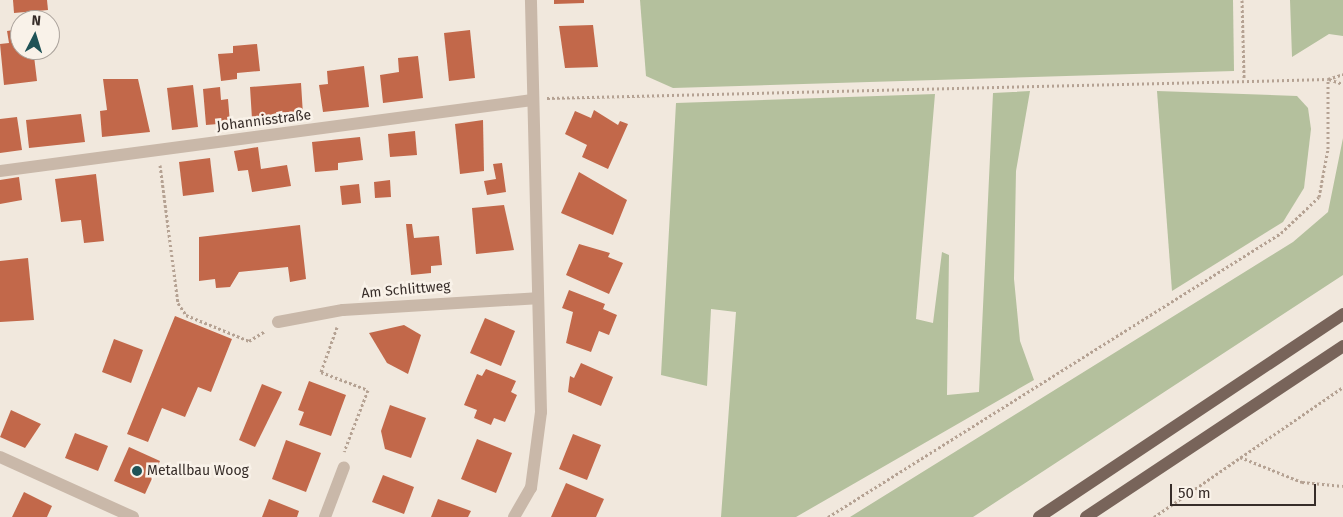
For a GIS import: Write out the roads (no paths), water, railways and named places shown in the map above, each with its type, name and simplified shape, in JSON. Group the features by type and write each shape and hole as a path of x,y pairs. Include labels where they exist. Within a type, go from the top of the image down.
{"main road":[{"path":"1040,517 1343,314"},
{"path":"1086,517 1343,346"}],"street":[{"path":"514,517 531,488 539,453 531,0"},
{"name":"Johannisstraße","path":"0,171 532,100"},
{"name":"Am Schlittweg","path":"278,322 343,310 536,298"},
{"path":"0,458 133,517"},
{"path":"325,517 344,467"}],"place":[{"name":"Metallbau Woog","path":"137,471"}]}
